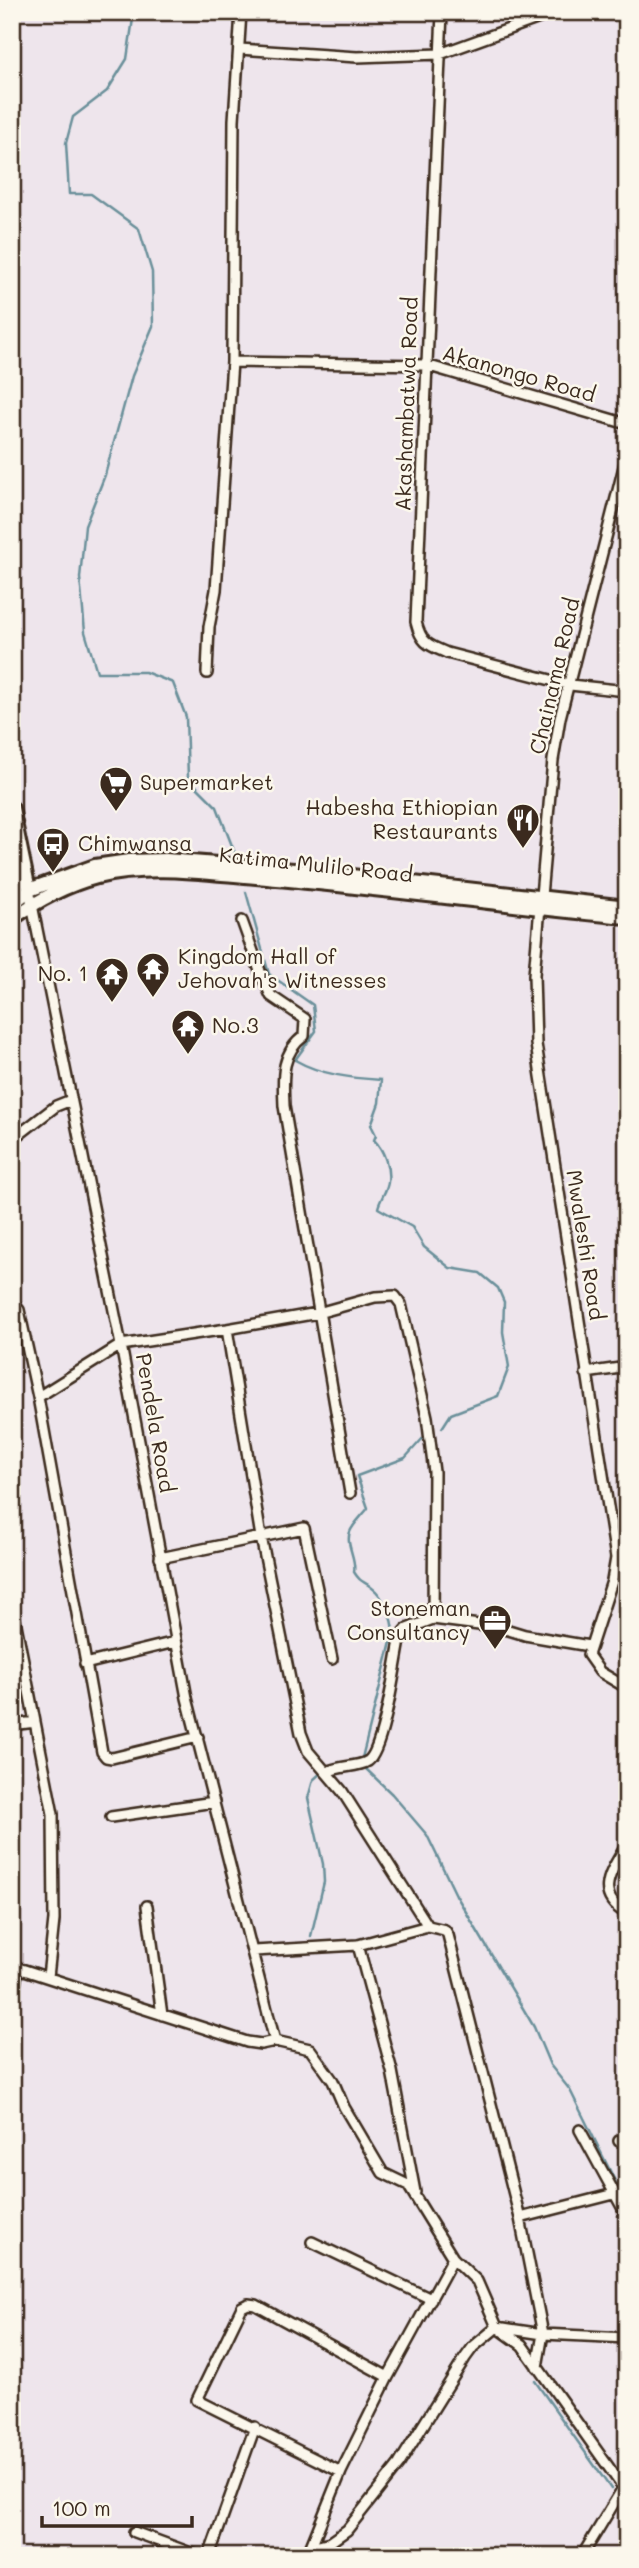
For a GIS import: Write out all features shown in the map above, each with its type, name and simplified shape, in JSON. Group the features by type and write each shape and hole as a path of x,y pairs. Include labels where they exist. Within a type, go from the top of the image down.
{"main road":[{"name":"Pendela Road","path":"12,808 29,890"},
{"name":"Katima Mulilo Road","path":"12,904 29,890 95,866 128,861 166,860 306,871 627,917"},
{"name":"Katima Mulilo Road","path":"12,919 32,904 98,877 130,872 165,871 540,903 627,906"}],"street":[{"path":"207,673 233,362 234,120 241,12"},
{"name":"Akashambatwa Road","path":"442,12 416,622 419,637 430,646 447,653 570,685"},
{"path":"240,50 357,57 440,54 556,12"},
{"name":"Akanongo Road","path":"233,362 426,365 627,424"},
{"name":"Chainama Road","path":"540,903 552,760 560,718 627,455"},
{"path":"570,685 627,691"},
{"name":"Pendela Road","path":"29,890 121,1345 175,1642 275,2041"},
{"name":"Mwaleshi Road","path":"540,903 534,975 536,1044 616,1558 612,1581 589,1646"},
{"path":"242,921 271,996 305,1019 304,1036 295,1043 282,1071 285,1106 350,1493"},
{"path":"12,1140 56,1106 71,1100"},
{"path":"38,1396 121,1345 318,1313 375,1297 395,1296 401,1304 428,1417 434,1472 433,1619"},
{"path":"12,1301 19,1310 38,1396 102,1752 106,1758 198,1737"},
{"path":"228,1329 261,1537 300,1733 308,1751 342,1791 428,1926"},
{"path":"586,1373 627,1367"},
{"path":"160,1558 304,1528 332,1659"},
{"path":"12,1604 53,1814 54,1920 48,1977"},
{"path":"327,1772 338,1766 366,1763 373,1757 382,1735 401,1636 407,1629 433,1619 502,1628 525,1635 589,1646 587,1655 591,1663 600,1672 627,1688"},
{"path":"85,1664 175,1642"},
{"path":"12,1725 35,1722"},
{"path":"111,1817 214,1801"},
{"path":"627,1844 609,1876 607,1892 613,1906 627,1914"},
{"path":"147,1906 162,2015"},
{"path":"254,1951 358,1945 428,1926 445,1930 520,2218 544,2334 537,2367"},
{"path":"358,1945 391,2071 416,2199"},
{"path":"12,2002 15,1966 247,2042 261,2044 275,2041 310,2049 333,2081 344,2107 383,2173 408,2185 453,2258 477,2281 497,2327 522,2345 626,2489 582,2556"},
{"path":"580,2130 627,2217"},
{"path":"520,2218 614,2194"},
{"path":"312,2242 431,2299"},
{"path":"309,2552 341,2472 453,2258"},
{"path":"341,2472 256,2427 197,2400 242,2307 248,2304 256,2305 388,2378"},
{"path":"309,2552 347,2530 398,2464 473,2347 497,2327 544,2334 627,2338"},
{"path":"209,2556 256,2427"},
{"path":"134,2532 199,2556"}],"waterway":[{"path":"134,12 127,59 107,91 73,117 66,143 69,194 91,194 139,229 152,272 153,326 132,376 105,475 85,526 80,578 85,632 97,672 145,672 173,683 186,717 188,778 217,807 236,856"},
{"path":"246,892 269,974 313,1005 316,1031 295,1060 347,1077 381,1080 379,1103 371,1125 376,1135 374,1140 386,1160 388,1182 378,1208 412,1227 424,1247 450,1268 480,1273 498,1288 504,1302 503,1332 509,1367 498,1396 451,1414 442,1428"},
{"path":"329,1766 362,1758 393,1634 384,1602 376,1591 360,1580 354,1572 350,1532 368,1508 357,1476 405,1458 424,1437"},
{"path":"365,1768 392,1794 427,1835 456,1895 534,2027 550,2065 570,2090 627,2205"},
{"path":"311,1936 324,1882 323,1864 308,1798 313,1780 322,1772"},
{"path":"535,2381 611,2489"}],"place":[{"name":"Supermarket","path":"116,813"},
{"name":"Habesha Ethiopian Restaurants","path":"523,850"},
{"name":"Chimwansa","path":"53,874"},
{"name":"Kingdom Hall of Jehovah's Witnesses","path":"153,999"},
{"name":"No. 1","path":"112,1004"},
{"name":"No.3","path":"188,1056"},
{"name":"Stoneman Consultancy","path":"495,1651"}]}
